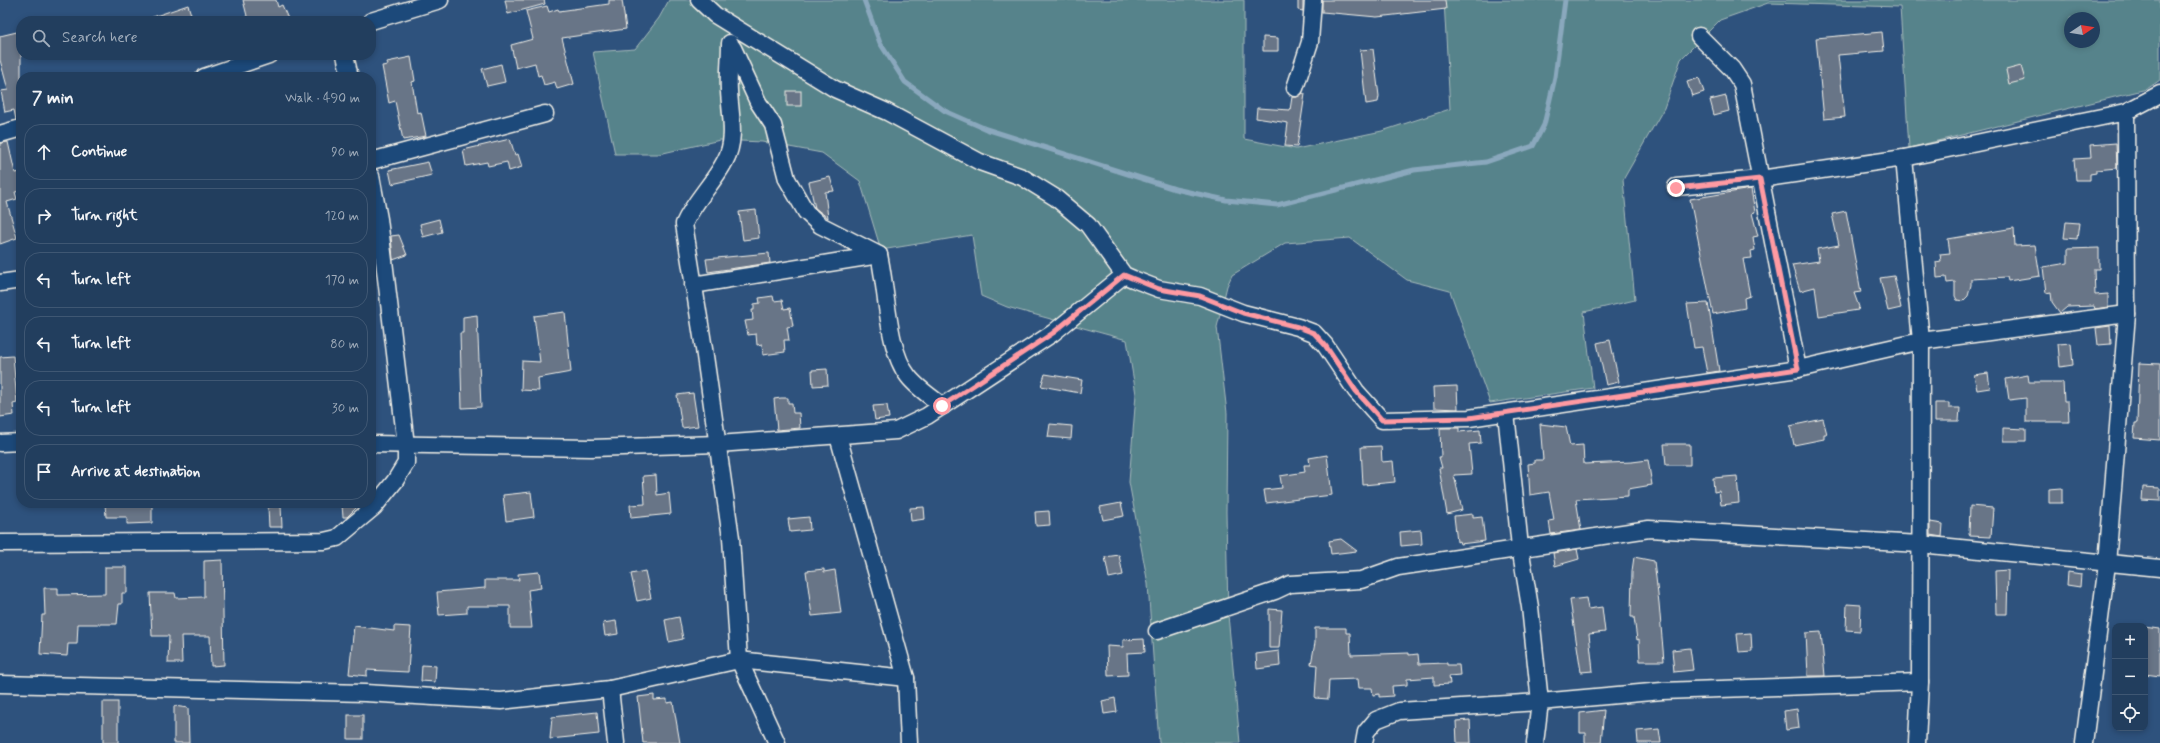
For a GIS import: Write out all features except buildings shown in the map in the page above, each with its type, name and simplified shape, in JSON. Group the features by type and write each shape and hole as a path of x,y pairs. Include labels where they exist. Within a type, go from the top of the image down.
{"street":[{"path":"376,21 440,0"},
{"path":"699,0 715,15 835,89 887,112 980,162 1022,177 1056,198 1088,225 1124,275 1159,289 1200,296 1243,313 1298,327 1314,333 1325,345 1356,391 1382,420 1440,420 1506,412 1798,369 1921,341 2127,314"},
{"path":"1295,88 1310,42 1313,0"},
{"path":"376,22 425,11"},
{"path":"715,15 758,102 773,125 787,179 806,212 820,225 879,255 884,275 897,358 907,376 942,406"},
{"path":"1699,36 1732,69 1742,84 1798,369"},
{"path":"730,43 729,91 732,141 726,160 709,187 691,207 684,224 731,538 739,660 777,743"},
{"path":"219,72 254,60"},
{"path":"346,60 349,72"},
{"path":"1676,188 1760,179 1904,158 2126,112 2160,94"},
{"path":"2084,743 2107,564 2127,314 2126,112"},
{"path":"376,160 545,114"},
{"path":"0,134 16,129"},
{"path":"1904,158 1921,341 1920,682 1917,743"},
{"path":"376,226 406,445 406,463 396,481 376,504"},
{"path":"693,285 879,255"},
{"path":"376,444 591,448 718,444 896,431 942,406 1053,333 1124,275"},
{"path":"0,284 16,281"},
{"path":"1506,412 1520,547 1530,607 1540,702 1535,743"},
{"path":"838,436 906,678 909,743"},
{"path":"0,443 16,442"},
{"path":"0,543 324,541 336,538 372,508"},
{"path":"1157,631 1299,582 1361,580 1398,566 1649,529 1920,544 2107,564 2160,568"},
{"path":"0,684 365,693 501,701 610,689 739,660 906,678"},
{"path":"1364,743 1366,732 1376,720 1399,711 1540,702 1662,691 1920,682"},
{"path":"610,689 616,743"}],"green space":[{"path":"669,0 1244,0 1244,139 1296,149 1382,131 1450,109 1444,0 2160,0 2160,80 2147,89 1909,148 1900,7 1768,3 1720,20 1681,59 1664,108 1623,180 1635,300 1584,312 1593,388 1490,403 1450,291 1407,280 1350,238 1285,243 1232,275 1227,286 1217,327 1227,413 1226,512 1228,615 1240,743 1159,743 1148,584 1129,482 1136,394 1127,340 1007,307 981,296 972,235 881,250 860,181 822,153 762,142 720,140 659,154 615,154 593,52 635,49 659,18"}],"waterway":[{"path":"864,0 880,43 905,82 945,111 986,129 1175,189 1226,200 1277,205 1414,170 1486,162 1533,146 1544,125 1555,77 1565,0"}],"route":[{"path":"942,406 1053,333 1073,318 1086,305 1109,289 1124,275 1159,289 1200,296 1243,313 1298,327 1314,333 1325,345 1356,391 1374,413 1382,420 1469,418 1798,369 1760,179 1676,188"}]}
